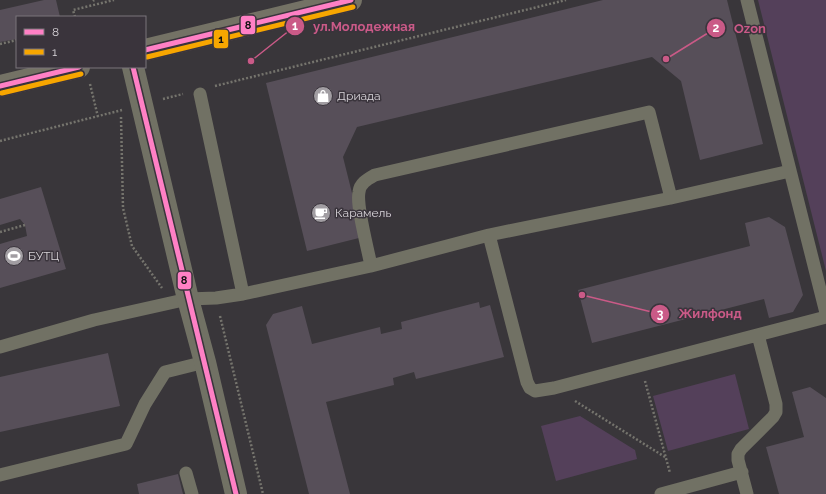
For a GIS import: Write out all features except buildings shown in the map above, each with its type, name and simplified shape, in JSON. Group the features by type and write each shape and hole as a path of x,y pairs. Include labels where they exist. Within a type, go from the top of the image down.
{"street":[{"path":"146,50 351,0"},
{"path":"134,68 151,102 180,301 205,362 236,494"},
{"path":"0,86 84,74"}],"lane":[{"path":"747,0 826,313"},
{"path":"200,94 243,294"},
{"path":"371,266 358,203 358,191 365,181 375,175 649,112 671,198"},
{"path":"0,347 94,320 180,301 243,294 371,266 489,235 671,198 790,171"},
{"path":"489,235 526,382 530,388 535,391 554,388 826,317"},
{"path":"748,494 738,454 776,412 776,404 758,335"},
{"path":"0,475 126,444 145,404 165,372 205,362"},
{"path":"186,472 192,494"},
{"path":"661,494 742,472"}],"path":[{"path":"75,16 73,10 114,0"},
{"path":"214,86 566,0"},
{"path":"0,44 16,40"},
{"path":"84,74 98,117"},
{"path":"0,141 184,94"},
{"path":"120,111 123,208 132,246 180,301"},
{"path":"0,232 25,225"},
{"path":"216,298 263,494"},
{"path":"641,365 674,490"},
{"path":"554,388 665,457"}],"shaded area":[{"path":"758,0 826,0 826,271"},
{"path":"735,374 749,429 668,451 653,396"},
{"path":"580,416 635,450 637,459 556,481 541,426"}],"transit line":[{"name":"8","path":"146,50 351,0"},
{"name":"1","path":"147,57 353,7"},
{"name":"8","path":"0,86 75,68"},
{"name":"8","path":"133,68 236,494"},
{"name":"1","path":"2,93 81,74"}],"place":[{"name":"Ozon","path":"666,59"},
{"name":"ул.Молодежная","path":"251,61"},
{"name":"Дриада","path":"323,96"},
{"name":"Карамель","path":"321,213"},
{"name":"БУТЦ","path":"14,256"},
{"name":"Жилфонд","path":"582,295"}]}
